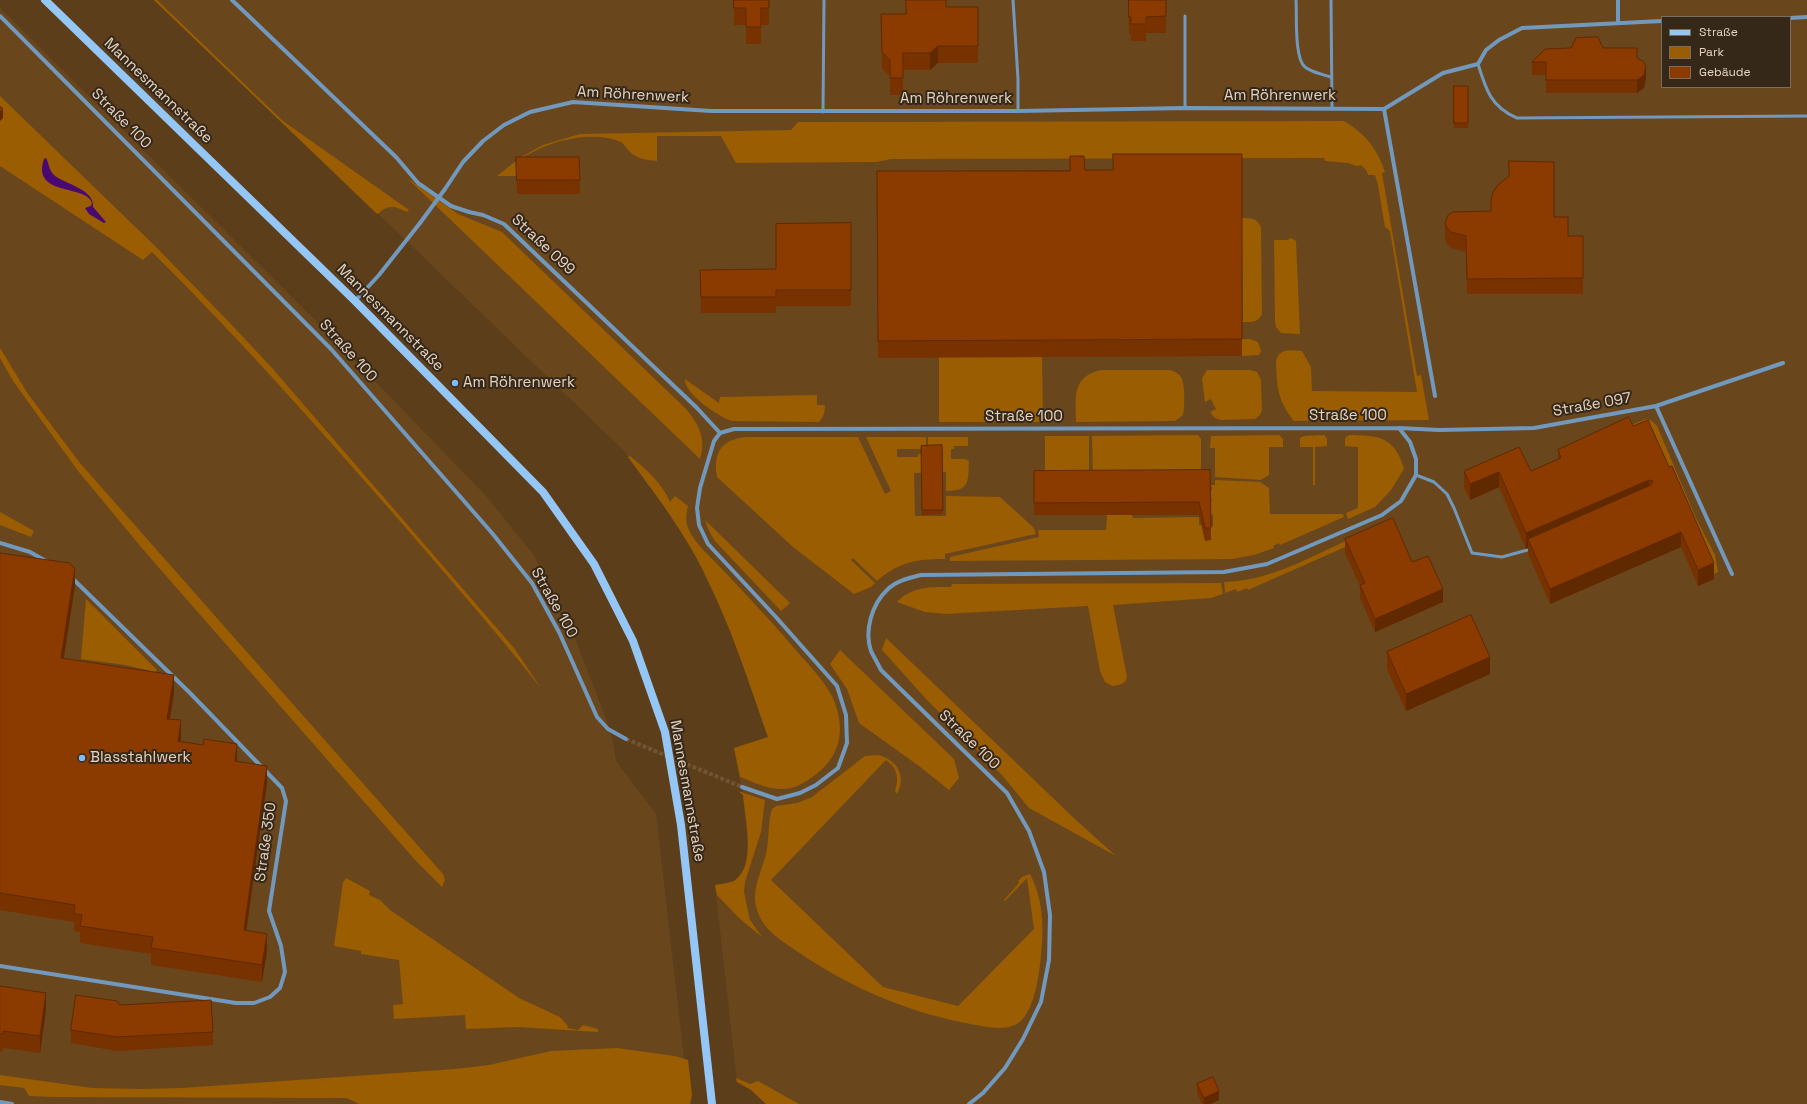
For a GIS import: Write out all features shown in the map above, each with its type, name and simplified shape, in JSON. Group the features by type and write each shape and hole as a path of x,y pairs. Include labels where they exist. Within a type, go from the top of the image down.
{"main road":[{"name":"Mannesmannstraße","path":"45,0 355,301 543,492 594,564 633,641 665,732 681,825 712,1104"}],"street":[{"name":"Straße 099","path":"232,0 396,157 418,183 451,206 484,215 504,224 697,408 720,433"},
{"path":"1618,0 1618,22"},
{"name":"Straße 100","path":"0,16 331,349 492,532 532,583 559,632 596,717 608,729 626,740"},
{"path":"1791,18 1807,17"},
{"path":"1435,396 1384,109 1443,73 1478,64 1486,50 1498,40 1522,28 1661,21"},
{"name":"Am Röhrenwerk","path":"355,301 379,276 420,223 463,162 483,141 504,125 530,112 573,102 711,111 823,112 1185,108 1384,109"},
{"name":"Straße 097","path":"1399,428 1439,430 1534,428 1656,406 1783,363"},
{"path":"1656,406 1732,574"},
{"name":"Straße 100","path":"720,433 734,429 1399,428 1410,442 1416,459 1416,475 1401,501 1382,515 1267,564 1224,572 921,575 905,578 887,590 874,608 868,630 871,650 881,670 1007,793 1029,831 1044,872 1050,915 1049,960 1041,1002 1023,1039 1005,1068 983,1093 969,1104"},
{"path":"720,433 714,441 700,488 697,508 699,525 708,544 790,632 837,686 846,715 847,743 838,768 816,785 800,793 778,798 742,786"},
{"path":"0,543 30,552 48,563"},
{"name":"Straße 350","path":"0,966 236,1003 254,1003 270,997 280,988 285,972 281,946 269,911 286,801 282,788 190,693 162,668 87,591 67,574"},
{"path":"0,1102 12,1104"}],"lane":[{"path":"823,112 824,0"},
{"path":"1013,0 1018,78 1018,110"},
{"path":"1296,0 1299,58 1304,66 1315,72 1331,76"},
{"path":"1331,0 1332,109"},
{"path":"1185,16 1185,108"},
{"path":"1478,64 1492,101 1504,112 1517,118 1807,116"},
{"path":"1416,475 1434,482 1447,494 1472,553 1502,557 1524,553 1538,546"}],"shaded area":[{"path":"153,0 1807,0 1807,1104 766,1104 751,1090 737,1082 715,885 734,881 745,868 748,846 743,796 734,748 768,737 732,634 696,557 664,506 624,451 414,248"},
{"path":"0,8 316,321 486,496 533,554 569,623 604,713 612,737 616,761 656,814 684,1058 688,1060 692,1095 690,1104 0,1104"},
{"path":"46,158 52,173 84,191 92,201 93,207 106,222 104,223 89,214 85,208 91,206 92,203 88,197 81,193 52,185 45,179 42,171 44,159"}],"green space":[{"path":"154,0 157,0 283,121 409,210 407,212 399,208 388,207 378,214 376,213"},
{"path":"0,96 156,247 272,368 514,648 541,688 392,512 244,347 152,252 143,260 0,166"},
{"path":"1344,121 1358,131 1370,143 1379,156 1385,172 1382,173 1417,376 1421,375 1429,420 1294,421 1284,406 1279,392 1276,361 1280,354 1290,350 1302,351 1311,367 1312,391 1417,392 1390,231 1385,227 1375,175 1368,175 1367,171 1361,165 1357,166 1348,163 1325,161 1324,158 891,159 876,162 736,163 721,136 657,136 657,161 645,160 635,156 621,142 611,139 600,137 577,138 554,143 526,155 519,161 516,176 497,176 521,157 543,145 580,134 791,130 798,122"},
{"path":"407,178 458,214 502,232 685,408 694,419 700,431 702,438 702,451 700,459"},
{"path":"1242,218 1256,220 1261,228 1262,314 1258,319 1251,322 1243,322"},
{"path":"1291,238 1296,241 1300,334 1281,333 1276,327 1275,321 1274,240 1287,240"},
{"path":"1242,339 1250,339 1258,342 1261,351 1259,355 1242,356"},
{"path":"0,348 28,394 80,463 443,874 445,880 442,887 416,861 146,553 78,471 13,381 0,358"},
{"path":"939,357 1042,357 1043,422 939,422"},
{"path":"1101,370 1170,370 1176,372 1181,377 1184,390 1183,415 1175,421 1076,422 1077,389 1084,378 1091,373"},
{"path":"1207,370 1250,370 1257,372 1261,380 1262,410 1260,415 1255,419 1221,420 1215,418 1210,412 1216,409 1211,399 1205,402 1202,378"},
{"path":"685,379 719,403 720,397 817,395 817,405 825,405 824,412 819,422 732,421 711,410 696,398 686,385"},
{"path":"1646,419 1652,421 1657,426 1696,518 1715,555 1718,572 1714,574 1648,422 1620,434 1619,430"},
{"path":"1198,435 1201,439 1201,480 1093,480 1092,436"},
{"path":"1279,435 1283,439 1283,447 1269,447 1269,475 1261,480 1215,477 1215,448 1210,448 1211,436"},
{"path":"1324,435 1327,438 1327,446 1315,447 1315,485 1313,485 1313,447 1300,447 1300,438 1304,436"},
{"path":"1349,435 1377,437 1391,444 1396,450 1404,469 1391,490 1375,507 1348,519 1346,513 1358,508 1358,447 1345,446 1345,438"},
{"path":"1045,436 1089,436 1089,483 1045,483"},
{"path":"745,437 858,437 885,494 891,491 866,437 926,437 926,449 897,449 897,457 918,457 918,454 928,453 929,459 943,458 943,450 928,450 928,437 968,437 968,446 954,446 954,449 951,449 951,459 965,459 969,461 968,480 964,487 954,491 946,491 946,472 914,473 915,516 946,516 946,496 1000,497 1034,528 1036,534 945,554 945,559 908,563 893,570 877,581 853,558 851,560 875,583 871,587 854,594 793,547 717,477 716,461 720,450 730,441"},
{"path":"630,456 648,471 663,489 670,502 675,496 688,506 686,521 689,530 696,541 817,674 832,696 837,708 840,731 835,752 821,770 801,784 787,789 777,789 740,777 734,748 768,737 736,646 707,579 681,531 628,457"},
{"path":"1215,480 1260,482 1269,488 1270,514 1343,514 1344,517 1280,545 1279,543 1273,546 1274,548 1254,555 1232,559 950,561 950,557 1039,537 1038,530 1106,530 1107,515 1132,515 1133,518 1199,517 1199,525 1213,526 1213,515 1210,514 1210,501 1212,501 1210,491 1212,490 1212,487 1210,485 1215,485"},
{"path":"0,512 34,531 31,537 0,525"},
{"path":"705,520 790,603 781,611 715,541"},
{"path":"1350,539 1352,544 1248,590 1247,588 1237,592 1236,589 1225,593 1224,582 1241,581 1273,573"},
{"path":"1221,583 1223,594 1211,598 1113,605 1127,677 1123,683 1112,686 1105,682 1100,671 1088,606 946,614 925,612 897,602 915,590 922,588 951,587 952,584"},
{"path":"86,599 157,670 155,672 125,665 81,659"},
{"path":"886,638 1077,821 1116,856 1029,808 1001,774 927,700 882,650"},
{"path":"840,650 954,759 959,778 949,790 919,766 859,723 847,689 830,664"},
{"path":"878,755 890,760 898,770 901,781 897,794 895,791 897,778 895,770 886,760 771,880 883,987 958,1006 1034,929 1027,878 1005,901 1004,900 1019,883 1018,881 1022,877 1030,874 1035,885 1041,907 1043,930 1036,990 1025,1017 1019,1023 1003,1028 976,1025 929,1014 883,998 840,977 798,952 768,929 760,917 755,902 755,894 767,848 772,809 776,806 797,803 812,797 865,756"},
{"path":"738,791 765,800 761,832 745,882 744,892 750,920 762,937 740,919 717,895 715,885 734,881 741,874 745,865 748,841 747,829 743,795"},
{"path":"346,878 370,891 369,895 380,900 390,910 519,998 560,1017 568,1026 567,1028 578,1030 583,1025 598,1029 598,1032 518,1027 466,1029 465,1015 394,1019 393,1005 403,1004 399,960 361,954 361,951 334,946 343,882"},
{"path":"617,1048 675,1056 688,1060 692,1095 690,1104 359,1104 347,1098 54,1097 29,1096 24,1088 0,1085 0,1075 92,1088 182,1088 455,1069 489,1065 551,1051"},
{"path":"736,1078 750,1084 758,1081 799,1104 766,1104 751,1090 737,1082"}],"building":[{"path":"734,0 769,0 769,8 761,8 761,27 746,27 746,8 734,8"},
{"path":"906,0 946,0 946,7 978,7 978,46 938,46 930,53 903,53 903,78 890,78 890,60 882,52 881,14 906,14"},
{"path":"1129,0 1166,0 1166,16 1146,17 1146,24 1131,24 1131,17 1129,17"},
{"path":"1598,37 1603,48 1637,48 1637,58 1643,61 1646,66 1644,75 1637,80 1546,80 1546,62 1532,62 1545,49 1571,48 1576,38"},
{"path":"1454,86 1468,86 1468,123 1454,123"},
{"path":"1113,154 1242,154 1242,339 878,341 877,171 1070,171 1070,156 1084,156 1085,170 1113,170"},
{"path":"516,157 579,157 580,180 517,180"},
{"path":"1509,161 1554,162 1554,217 1568,217 1568,236 1583,236 1583,278 1467,279 1466,236 1451,232 1445,223 1448,215 1453,212 1491,211 1491,199 1493,192 1498,185 1509,176"},
{"path":"851,223 851,290 776,290 776,297 701,297 700,270 776,269 776,224"},
{"path":"1629,417 1633,426 1648,420 1669,467 1672,466 1714,563 1698,570 1681,532 1550,589 1528,539 1651,485 1653,481 1649,480 1526,533 1499,472 1470,484 1464,471 1519,447 1531,471 1561,458 1558,450"},
{"path":"942,445 943,510 922,510 921,446"},
{"path":"1210,470 1211,528 1205,528 1199,502 1034,503 1034,471"},
{"path":"1393,518 1412,562 1428,556 1443,589 1375,619 1360,585 1365,583 1345,539"},
{"name":"Blasstahlwerk","path":"0,553 69,563 75,568 61,658 174,675 167,719 181,720 178,741 203,745 204,739 237,744 235,761 267,766 244,930 267,934 262,965 151,948 153,937 80,926 82,915 74,914 75,905 0,893"},
{"path":"1471,615 1490,657 1406,694 1387,652"},
{"path":"0,986 46,993 40,1036 3,1031 3,1034 0,1034"},
{"path":"76,995 117,1001 120,1005 211,1000 213,1032 117,1037 71,1030"},
{"path":"1213,1077 1219,1091 1204,1098 1197,1084"}],"tunnel":[{"path":"626,739 742,787"}],"place":[{"name":"Am Röhrenwerk","path":"455,383"},
{"name":"Blasstahlwerk","path":"82,758"}]}
